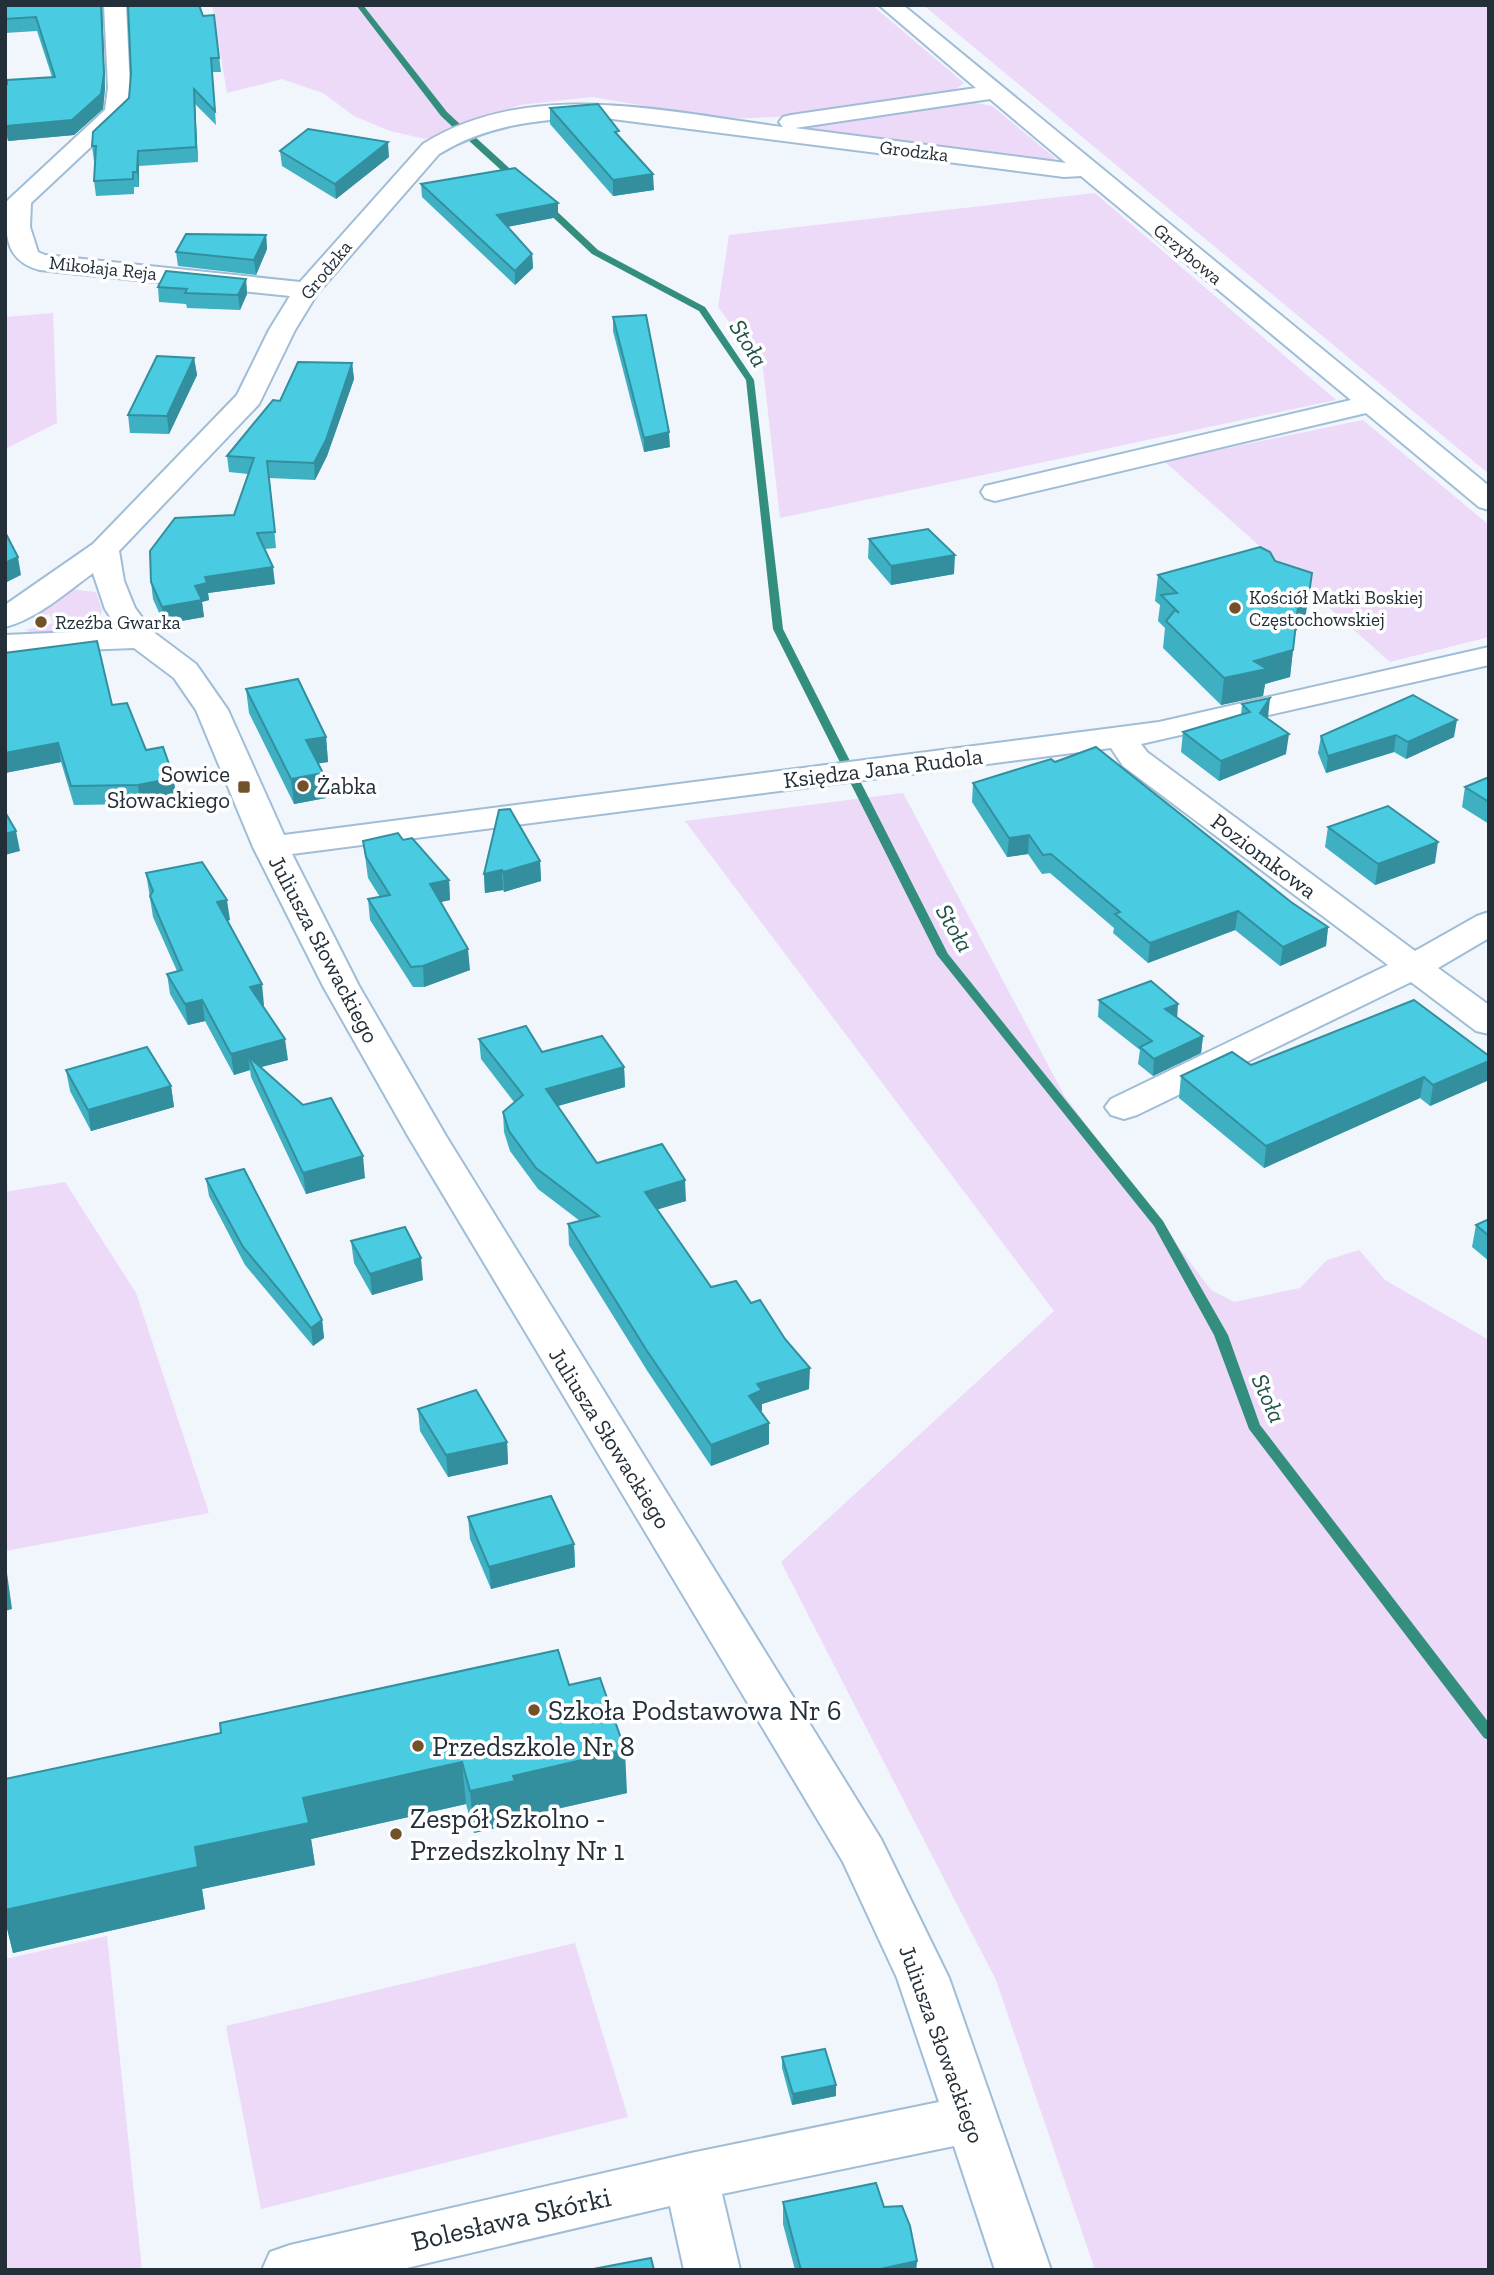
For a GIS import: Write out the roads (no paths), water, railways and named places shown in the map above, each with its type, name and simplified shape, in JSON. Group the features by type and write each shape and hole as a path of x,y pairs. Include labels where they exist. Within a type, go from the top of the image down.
{"street":[{"name":"Mikołaja Reja","path":"115,5 120,88 116,112 19,201 18,227 27,256 40,262 307,290"},
{"name":"Grzybowa","path":"890,5 1489,501"},
{"name":"Grodzka","path":"743,129 993,92"},
{"name":"Grodzka","path":"5,618 43,595 104,550 249,398 282,330 307,290 431,149 467,130 532,114 597,110 1065,170 1085,167"},
{"path":"995,492 1371,404"},
{"name":"Juliusza Słowackiego","path":"104,550 109,581 120,609 141,638 185,671 212,710 270,847 341,986 427,1136 864,1853 923,1978 1023,2270"},
{"path":"5,644 141,638"},
{"name":"Księdza Jana Rudola","path":"270,847 1121,738 1159,732 1489,656"},
{"name":"Poziomkowa","path":"1121,738 1135,759 1489,1023"},
{"path":"1124,1107 1413,967 1489,923"},
{"name":"Bolesława Skórki","path":"290,2270 691,2177 971,2119"},
{"path":"691,2177 712,2270"}],"waterway":[{"name":"Stoła","path":"359,5 444,114 460,129"},
{"name":"Stoła","path":"470,137 516,179"},
{"name":"Stoła","path":"545,205 595,252 702,309 750,380 778,629 943,955 1159,1224 1221,1335 1254,1426 1489,1734"}],"place":[{"name":"Kościół Matki Boskiej Częstochowskiej","path":"1235,608"},
{"name":"Rzeźba Gwarka","path":"41,622"},
{"name":"Żabka","path":"303,786"},
{"name":"Sowice Słowackiego","path":"244,787"},
{"name":"Szkoła Podstawowa Nr 6","path":"534,1710"},
{"name":"Przedszkole Nr 8","path":"418,1746"},
{"name":"Zespół Szkolno - Przedszkolny Nr 1","path":"396,1834"}]}
